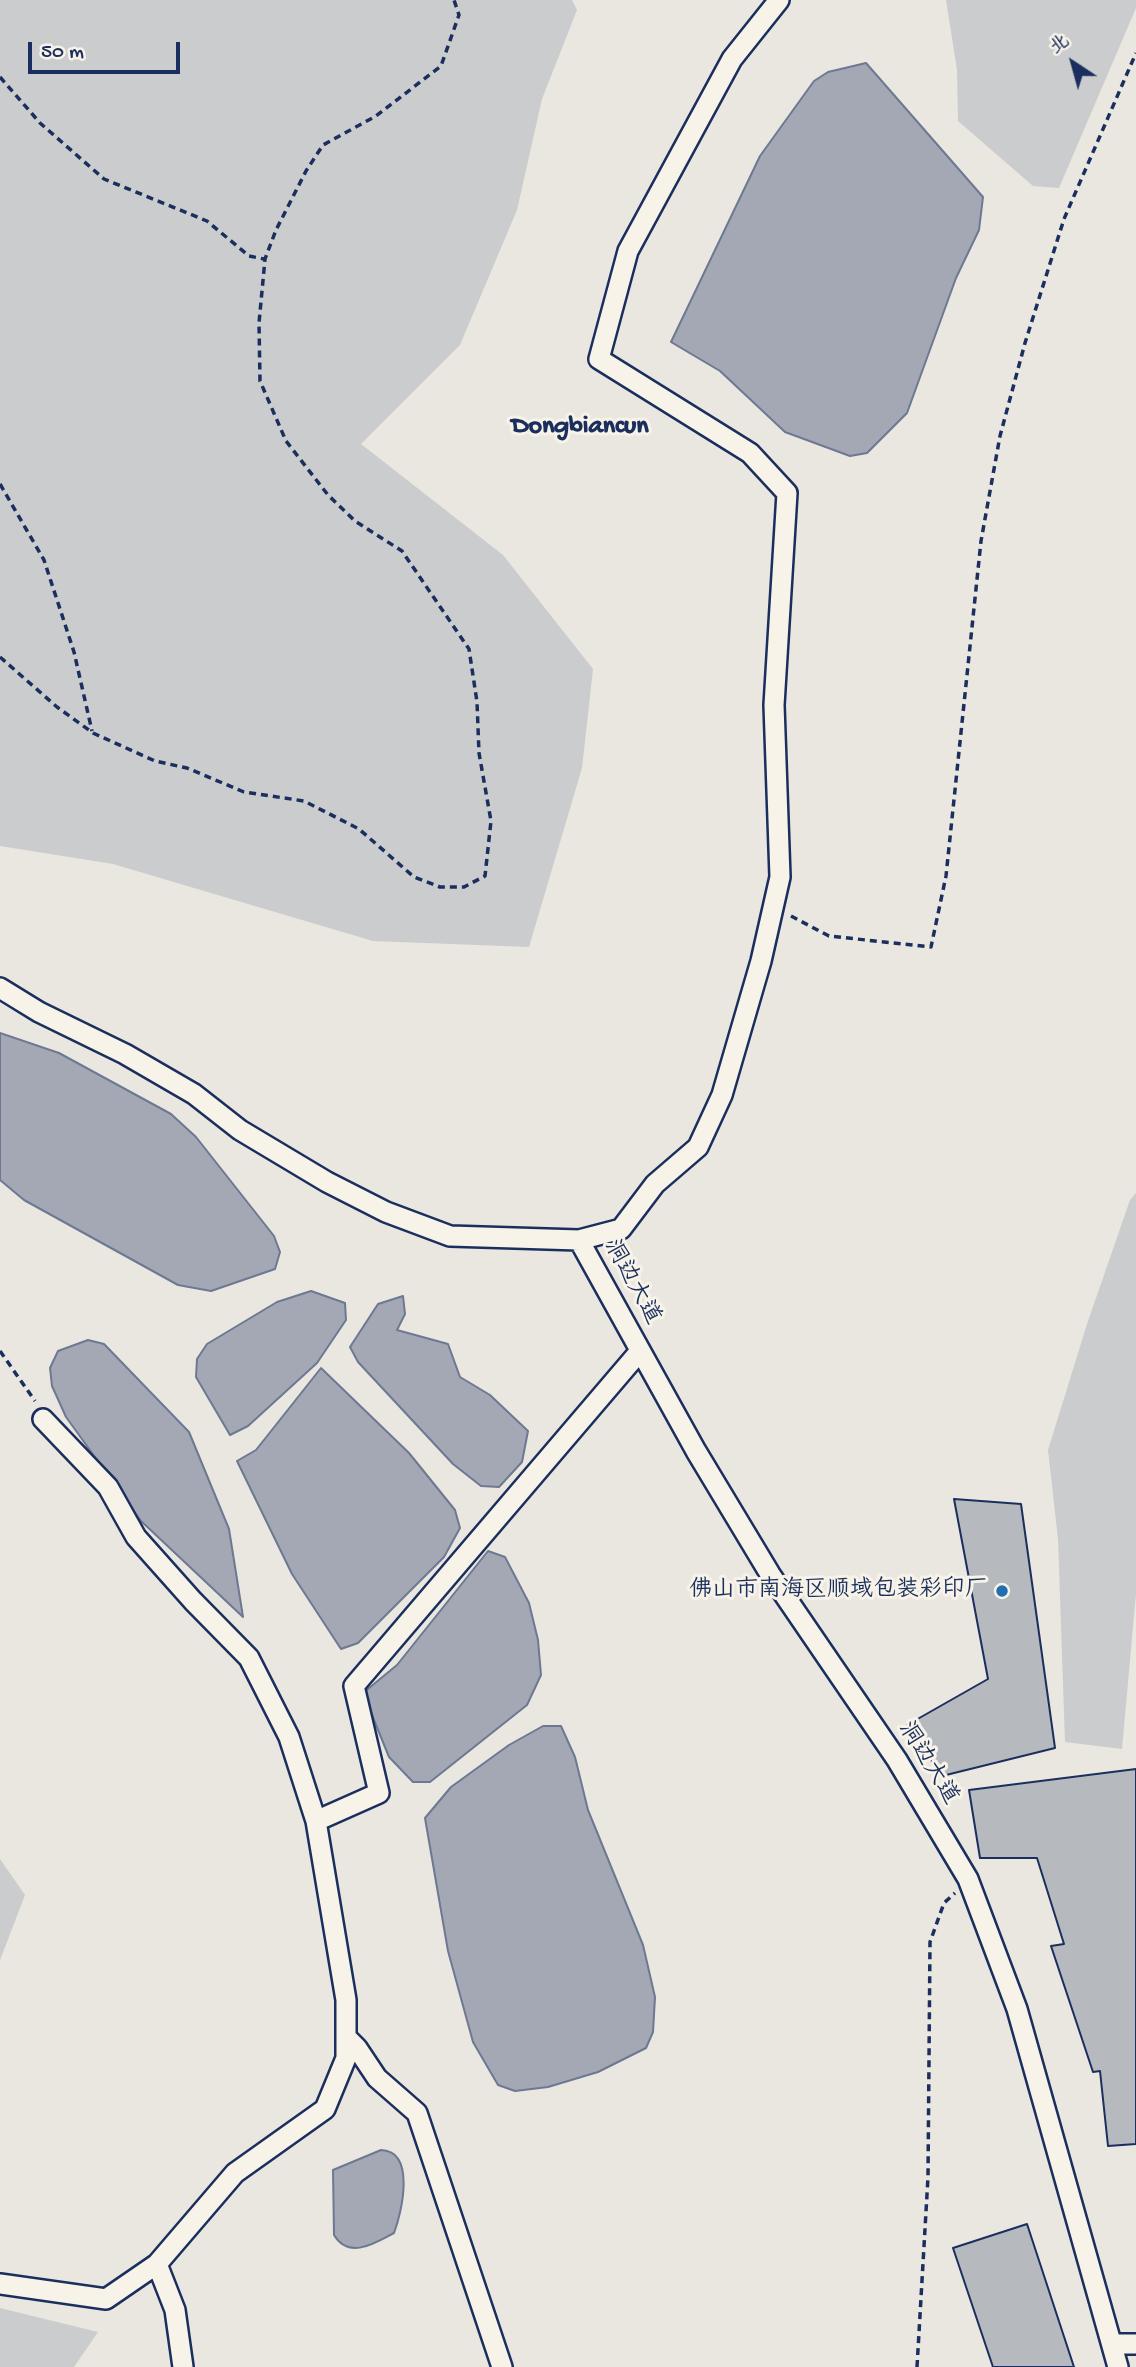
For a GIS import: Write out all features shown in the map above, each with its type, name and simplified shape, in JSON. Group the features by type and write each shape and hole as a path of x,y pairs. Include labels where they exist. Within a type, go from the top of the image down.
{"street":[{"path":"0,988 39,1012 125,1054 194,1094 240,1130 327,1182 386,1212 450,1236 579,1240 621,1229 654,1184 698,1147 722,1095 761,961 780,877 774,705 788,493 750,453 598,359 628,251 732,59 779,0"},
{"name":"洞边大道","path":"579,1240 696,1451 770,1574 897,1760 968,1879 1017,2009 1118,2367"},
{"path":"316,1821 379,1793 354,1686 640,1350"},
{"path":"0,2284 106,2299 157,2264 235,2173 325,2109 346,2057 346,2000 316,1821 289,1737 249,1658 136,1537 108,1487 43,1419"},
{"path":"346,2037 357,2048 377,2078 417,2113 502,2367"},
{"path":"157,2264 175,2310 183,2367"},
{"path":"1111,2344 1136,2344"}],"path":[{"path":"0,657 57,707 93,733 155,761 187,768 244,792 304,801 359,829 414,877 440,887 464,887 485,876 491,821 479,753 477,702 469,649 402,551 355,521 328,495 286,441 260,382 259,323 265,259 276,230 306,171 323,145 376,116 441,66 459,15 454,0"},
{"path":"772,911 787,914 829,936 931,947 946,876 981,541 1000,436 1025,343 1064,219 1136,53"},
{"path":"0,77 40,123 103,178 207,221 248,256 265,259"},
{"path":"0,484 44,560 74,652 93,733"},
{"path":"0,1351 37,1403 43,1419"},
{"path":"917,2367 928,2177 930,1942 944,1903 968,1879"}],"shaded area":[{"path":"0,0 572,0 577,10 542,99 517,210 460,345 361,444 503,555 593,669 582,768 529,947 373,941 113,864 0,846"},
{"path":"946,0 1136,0 1136,8 1059,188 1033,186 958,121 957,70"},
{"path":"866,63 983,197 979,230 956,278 907,413 867,453 850,456 785,432 720,371 671,342 760,156 814,81 828,72"},
{"path":"0,1033 59,1053 171,1114 196,1137 274,1236 280,1252 275,1269 211,1291 178,1285 24,1200 0,1180"},
{"path":"1136,1193 1136,1594 1122,1749 1065,1742 1058,1539 1048,1450 1087,1324 1130,1200"},
{"path":"311,1291 345,1303 346,1320 317,1363 248,1426 230,1435 196,1377 197,1359 207,1344 277,1302"},
{"path":"403,1296 405,1314 397,1330 448,1344 460,1377 490,1395 528,1431 522,1462 499,1487 481,1486 453,1464 358,1362 350,1347 378,1304"},
{"path":"88,1340 104,1344 189,1432 229,1529 243,1617 141,1521 66,1417 52,1386 50,1368 58,1351"},
{"path":"321,1368 409,1453 455,1510 460,1528 444,1557 358,1643 341,1649 292,1574 237,1461 256,1450"},
{"path":"488,1551 505,1557 529,1603 538,1640 541,1675 527,1705 430,1782 413,1782 389,1757 363,1693 397,1665"},
{"path":"543,1726 561,1726 575,1757 588,1810 643,1945 655,1997 653,2032 646,2048 598,2072 548,2087 515,2091 498,2085 473,2042 448,1951 425,1818 451,1787 509,1745"},
{"path":"0,1859 25,1895 0,1960"},
{"path":"381,2150 392,2153 399,2160 403,2171 403,2198 394,2233 362,2247 347,2247 334,2235 333,2170"},
{"path":"0,2308 98,2332 74,2367 0,2367"}],"building":[{"name":"佛山市南海区顺域包装彩印厂","path":"954,1499 1021,1504 1055,1748 942,1776 907,1725 988,1679"},
{"path":"1136,1769 1136,2144 1108,2146 1100,2071 1093,2072 1051,1946 1064,1944 1037,1858 980,1858 969,1790"},
{"path":"1027,2224 1074,2367 993,2367 953,2248"}],"place":[{"name":"佛山市南海区顺域包装彩印厂","path":"1002,1591"}],"district":[{"name":"Dongbiancun","path":"580,428"}]}
